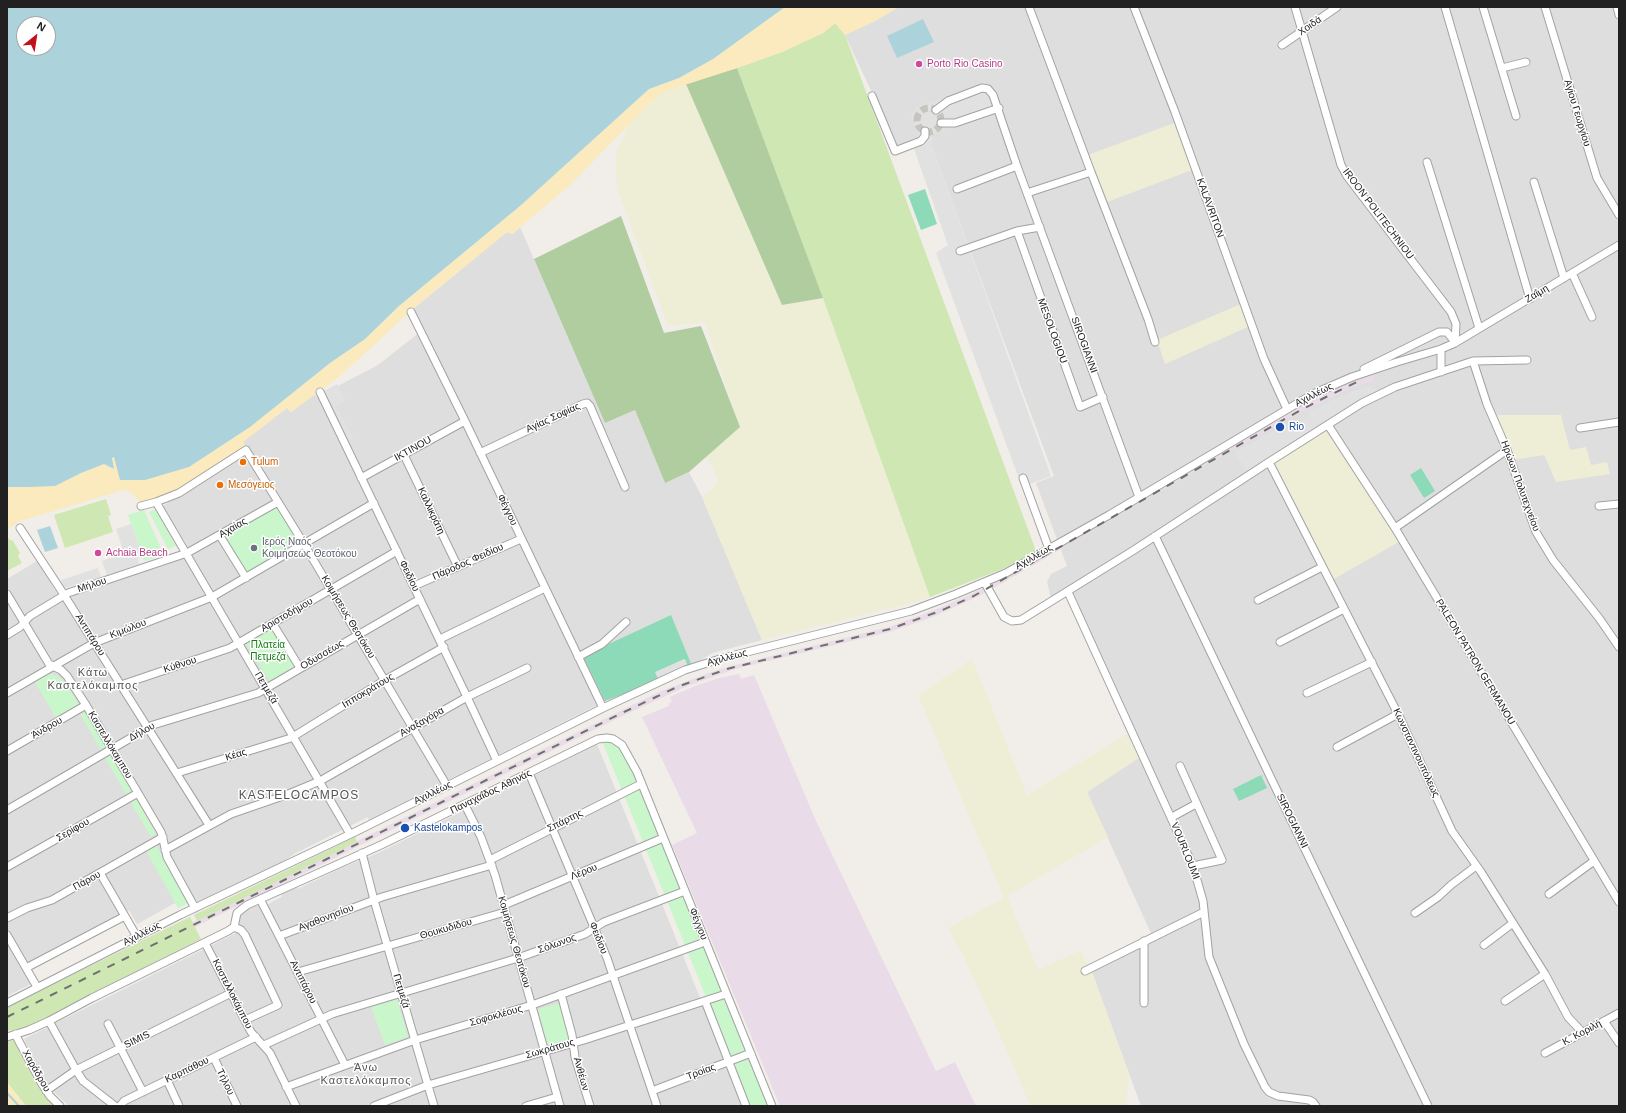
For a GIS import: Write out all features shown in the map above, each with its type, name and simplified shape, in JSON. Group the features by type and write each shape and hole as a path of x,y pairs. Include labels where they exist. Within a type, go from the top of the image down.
{"street":[{"path":"1029,7 1148,319 1155,342"},
{"name":"KALAVRITON","path":"1134,7 1175,112 1264,358 1287,409"},
{"name":"IROON POLITECHNIOU","path":"1295,7 1344,171 1451,312 1456,324 1455,343"},
{"name":"Χοιδά","path":"1282,45 1338,7"},
{"path":"1445,7 1530,299"},
{"path":"1483,7 1516,116"},
{"name":"Αγίου Γεωργίου","path":"1545,7 1597,178 1619,215"},
{"path":"1617,7 1619,15"},
{"path":"1502,68 1526,62"},
{"name":"SIROGIANNI","path":"936,110 948,101 984,87 993,94 1017,166 1139,497"},
{"path":"872,96 895,151 921,141 925,136 926,131"},
{"path":"941,122 955,123 998,108"},
{"path":"1427,162 1479,328"},
{"path":"957,190 1017,166"},
{"path":"1027,193 1091,172"},
{"path":"1534,182 1564,278"},
{"path":"960,250 1017,231 1040,227"},
{"name":"MESOLOGIOU","path":"1017,231 1080,407 1103,397"},
{"name":"Ζαΐμη","path":"1455,343 1619,245"},
{"path":"1572,273 1592,317"},
{"name":"Φέγγου","path":"411,312 465,420 603,708"},
{"path":"1357,376 1362,370 1439,332 1447,332 1455,343"},
{"name":"Αχιλλέως","path":"7,1002 603,708 686,670 700,665 911,611 985,583 1049,549 1287,409 1326,388 1455,343"},
{"path":"1441,349 1441,372"},
{"path":"985,583 1004,617 1015,622 1024,619 1362,403 1385,392 1473,362 1508,359 1527,360"},
{"name":"Ηρώων Πολυτεχνείου","path":"1473,362 1487,404 1507,450 1531,521 1543,546 1619,647"},
{"name":"Φειδίου","path":"320,392 468,696 497,761"},
{"name":"Αγίας Σοφίας","path":"480,453 583,404 587,404 590,406 625,487"},
{"name":"IKTINOU","path":"361,478 465,420"},
{"path":"1580,428 1619,422"},
{"name":"PALEON PATRON GERMANOU","path":"1328,425 1395,528 1619,902"},
{"name":"Κοιμήσεως Θεοτόκου","path":"156,502 179,493 246,450 358,634 447,786"},
{"path":"1395,528 1507,450"},
{"name":"Καλλικράτη","path":"404,455 458,567"},
{"name":"Κωνσταντινουπόλεως","path":"1269,462 1398,714 1448,824 1545,974 1568,1017 1583,1033"},
{"path":"1023,478 1049,549"},
{"path":"142,506 156,502"},
{"name":"Πετμεζά","path":"156,502 350,834"},
{"name":"Αχαίας","path":"187,553 220,536 278,502"},
{"name":"Κιμώλου","path":"7,692 94,643 212,598 374,503"},
{"path":"1599,506 1619,504"},
{"name":"Αντιπάρου","path":"20,528 210,825"},
{"path":"220,536 246,578"},
{"name":"SIROGIANNI","path":"1155,536 1428,1106"},
{"name":"Πάροδος Φειδίου","path":"414,586 521,538"},
{"name":"Αριστοδήμου","path":"239,644 397,551"},
{"name":"Μήλου","path":"7,635 18,628 30,616 64,595 187,553"},
{"path":"1258,600 1322,567"},
{"path":"440,639 545,588"},
{"name":"VOURLOUMI","path":"1068,592 1172,817 1193,866 1201,893 1210,963 1264,1087 1268,1092 1274,1095 1309,1100 1316,1106"},
{"path":"7,594 46,660 52,667 61,670 66,659"},
{"name":"Οδυσσέως","path":"266,688 420,599"},
{"path":"1280,642 1344,609"},
{"path":"578,657 602,644 626,622"},
{"path":"273,624 300,668"},
{"name":"Κύθνου","path":"121,685 226,650 239,644"},
{"name":"Ιπποκράτους","path":"294,736 385,680 444,647"},
{"path":"1307,693 1372,662"},
{"name":"Αναξαγόρα","path":"320,781 468,696 527,668"},
{"name":"Καστελλόκαμπου","path":"61,670 69,678 86,705 163,837 167,857 195,908"},
{"name":"Δήλου","path":"7,810 148,728 159,723 258,693 266,688"},
{"name":"Άνδρου","path":"7,751 86,705"},
{"path":"1337,747 1398,714"},
{"name":"Κέας","path":"177,773 294,736"},
{"name":"Παναχαΐδος Αθηνάς","path":"234,926 238,911 260,899 465,805 601,738 610,738 620,743"},
{"name":"Φέγγου","path":"620,743 634,766 772,1106"},
{"path":"1180,766 1222,860 1193,866"},
{"name":"Φειδίου","path":"529,773 613,975 657,1106"},
{"path":"165,850 236,812 286,795 320,781"},
{"name":"Σπάρτης","path":"374,900 491,862 552,828 641,784"},
{"name":"Σερίφου","path":"7,868 138,793"},
{"path":"1172,817 1196,804"},
{"name":"Κοιμήσεως Θεοτόκου","path":"465,805 477,828 491,862 560,1106"},
{"name":"Πάρου","path":"7,918 27,908 52,900 163,837"},
{"name":"Λέρου","path":"504,909 573,876 664,838"},
{"name":"Πετμεζά","path":"362,853 387,946 417,1039 434,1106"},
{"path":"1549,894 1594,861"},
{"path":"1415,914 1476,866"},
{"path":"100,873 137,937"},
{"name":"Σόλωνος","path":"401,993 518,958 585,934 601,923 685,890"},
{"name":"Αντιπάρου","path":"260,899 345,1065"},
{"name":"Αγαθονησίου","path":"279,936 374,900"},
{"name":"Θουκυδίδου","path":"387,946 504,909"},
{"path":"1085,971 1204,912"},
{"path":"26,968 125,916"},
{"path":"1484,944 1513,923"},
{"path":"7,1036 49,1021 92,998 205,943 230,930 234,926 241,930 245,935 278,1005 245,1020"},
{"path":"7,935 37,987"},
{"path":"1144,941 1144,1003"},
{"name":"Σοφοκλέους","path":"286,1088 417,1039 532,1005 705,942"},
{"name":"Καστελλοκάμπου","path":"205,943 245,1020 256,1037 270,1053 296,1106"},
{"path":"298,972 387,946"},
{"path":"1505,1001 1545,974"},
{"name":"SIMIS","path":"46,1091 76,1070 231,993"},
{"path":"264,1045 322,1018 356,1005 401,993"},
{"name":"Ανθέων","path":"561,994 576,1057 590,1106"},
{"name":"Σωκράτους","path":"374,1106 428,1085 573,1043 726,994"},
{"path":"705,1001 746,1106"},
{"name":"Κ. Κοριλή","path":"1544,1053 1619,1013"},
{"path":"49,1021 76,1070 84,1081 115,1106"},
{"path":"1604,1021 1619,1043"},
{"path":"108,1024 143,1092"},
{"name":"Χαράδρου","path":"15,1034 46,1091 60,1106"},
{"name":"Καρπάθου","path":"120,1106 124,1101 256,1037"},
{"name":"Τροίας","path":"652,1091 751,1053"},
{"name":"Τήλου","path":"214,1058 237,1106"},
{"path":"167,1080 179,1106"},
{"path":"526,1106 557,1097"}],"shaded area":[{"path":"899,7 1619,7 1619,1106 1141,1106 1092,972 1154,940 1087,792 1145,754 1067,587 1051,598 1047,582 1051,574 1067,566 1036,483 1054,476 927,134 897,146 845,35 875,21"},
{"path":"981,85 988,89 998,110 971,122 942,130 933,136 932,148 1051,476 1022,487 936,253 948,245 913,146 919,137 911,116 916,107"},
{"path":"520,227 605,423 635,410 665,483 689,472 702,497 762,640 712,653 692,666 605,701 369,820 368,817 294,854 283,862 197,902 194,899 178,908 175,903 137,924 129,910 30,962 31,984 7,996 7,579 37,561 62,601 193,555 163,506 248,451 242,442 287,408 291,412 314,394 317,397 378,365 424,329 413,309 507,232 513,234"},
{"path":"1373,375 1375,381 1353,387 1288,419 985,593 930,618 889,632 735,669 685,687 618,718 195,927 193,922 659,692 731,666 889,627 942,607 982,589 1284,416 1339,387"},
{"path":"337,384 346,400 336,406 354,439 350,441 324,391"},
{"path":"1368,386 1380,391 1248,472 1234,452 1293,421 1296,428 1303,424 1302,420 1309,416 1307,413 1340,396"},
{"path":"131,524 143,557 138,559 139,564 107,575 102,561 124,553 116,529"},
{"path":"98,568 101,577 65,588 61,580"},
{"path":"685,659 688,667 659,681 655,672"},
{"path":"739,674 741,679 754,675 816,821 936,1071 955,1062 976,1106 780,1106 672,845 697,833 642,717 669,706 669,703 672,702 670,697 695,686 719,678"},
{"path":"597,744 744,1106 69,1106 47,1085 24,1039 242,930 237,918 240,912 257,903 260,908 282,897 281,894 297,887 298,889 341,868 376,854"}],"green space":[{"path":"835,23 845,35 1036,551 1005,568 930,597 823,298 737,68 782,52 823,33"},
{"path":"737,68 823,298 782,305 686,84"},
{"path":"686,84 782,305 823,298 930,597 762,640 702,497 716,485 718,478 706,456 739,427 705,322 668,326 619,193 616,177 616,152 630,123 663,92"},
{"path":"1174,123 1192,170 1107,202 1088,155"},
{"path":"925,189 937,224 921,230 908,195"},
{"path":"621,216 664,333 701,326 740,427 689,472 665,483 635,410 605,423 534,259"},
{"path":"1243,303 1250,326 1165,364 1157,340"},
{"path":"1495,415 1561,415 1570,450 1586,447 1591,465 1607,462 1610,474 1556,482 1544,455 1513,460"},
{"path":"1327,428 1399,542 1332,580 1272,463"},
{"path":"1421,468 1435,491 1424,498 1410,475"},
{"path":"106,499 111,515 108,516 113,532 65,548 54,515"},
{"path":"278,502 304,544 246,578 220,536"},
{"path":"156,509 176,546 168,549 149,512"},
{"path":"144,510 164,555 144,561 128,515"},
{"path":"7,538 13,541 16,546 20,553 18,556 22,563 7,571"},
{"path":"671,615 692,666 688,667 684,659 656,672 659,681 605,701 583,656"},
{"name":"Πλατεία Πετμεζά","path":"272,629 294,667 269,681 246,644"},
{"path":"972,659 1027,795 1129,733 1140,757 1087,792 1108,837 1007,896 1038,970 1080,951 1092,972 1129,1075 1126,1106 1030,1106 1014,1066 965,959 948,928 1004,898 918,695"},
{"path":"49,673 62,679 66,683 79,705 56,718 35,682"},
{"path":"85,712 106,747 101,750 80,714"},
{"path":"606,740 620,745 631,766 722,992 706,997 602,741"},
{"path":"110,755 133,793 127,796 105,758"},
{"path":"1261,775 1267,788 1239,801 1233,789"},
{"path":"136,798 156,834 151,837 130,801"},
{"path":"355,837 357,842 197,921 194,915"},
{"path":"156,845 188,903 178,908 146,851"},
{"path":"190,917 201,939 29,1026 7,1031 7,1007"},
{"path":"724,997 747,1051 730,1058 708,1003"},
{"path":"397,999 408,1037 385,1045 371,1007"},
{"path":"560,1003 571,1039 548,1046 538,1009"},
{"path":"13,1040 38,1087 55,1106 26,1106 7,1082 7,1042"},
{"path":"749,1057 768,1106 749,1106 733,1063"}],"sand":[{"path":"785,7 899,7 875,21 845,35 835,23 823,33 782,52 663,92 650,103 569,186 512,234 507,232 413,309 339,377 291,412 287,408 243,442 246,447 180,490 140,502 133,494 126,490 120,491 20,521 7,529 7,487 30,487 81,473 104,464 114,469 112,457 115,457 136,479 145,480 189,467 250,427 330,363 365,339 399,306 520,206 649,89 679,78 713,59"},
{"path":"7,1082 26,1106 11,1106 7,1101"}],"water":[{"path":"7,7 785,7 713,59 679,78 649,89 520,206 399,306 365,339 330,363 250,427 189,467 145,480 120,480 114,457 112,458 114,469 104,464 81,473 55,486 7,487"},
{"path":"923,19 934,42 897,58 887,36"},
{"path":"50,526 58,548 45,552 37,530"}],"waterway":[{"path":"7,1093 19,1106"}],"tunnel":[{"path":"929,108 934,109 940,115 941,120 940,125 934,131 929,132 924,131 918,125 917,120 918,115 924,109 929,108"}],"railway":[{"path":"7,1017 677,687 727,669 890,629 940,611 972,597 1299,411 1357,382"}],"place":[{"name":"Porto Rio Casino","path":"919,64"},
{"name":"Rio","path":"1280,427"},
{"name":"Tulum","path":"243,462"},
{"name":"Μεσόγειος","path":"220,485"},
{"name":"Ιερός Ναός Κοιμήσεως Θεοτόκου","path":"254,548"},
{"name":"Achaia Beach","path":"98,553"},
{"name":"Kastelokampos","path":"405,828"}],"district":[{"name":"Κάτω Καστελόκαμπος","path":"93,679"},
{"name":"KASTELOCAMPOS","path":"299,796"},
{"name":"Άνω Καστελόκαμπος","path":"366,1074"}]}
